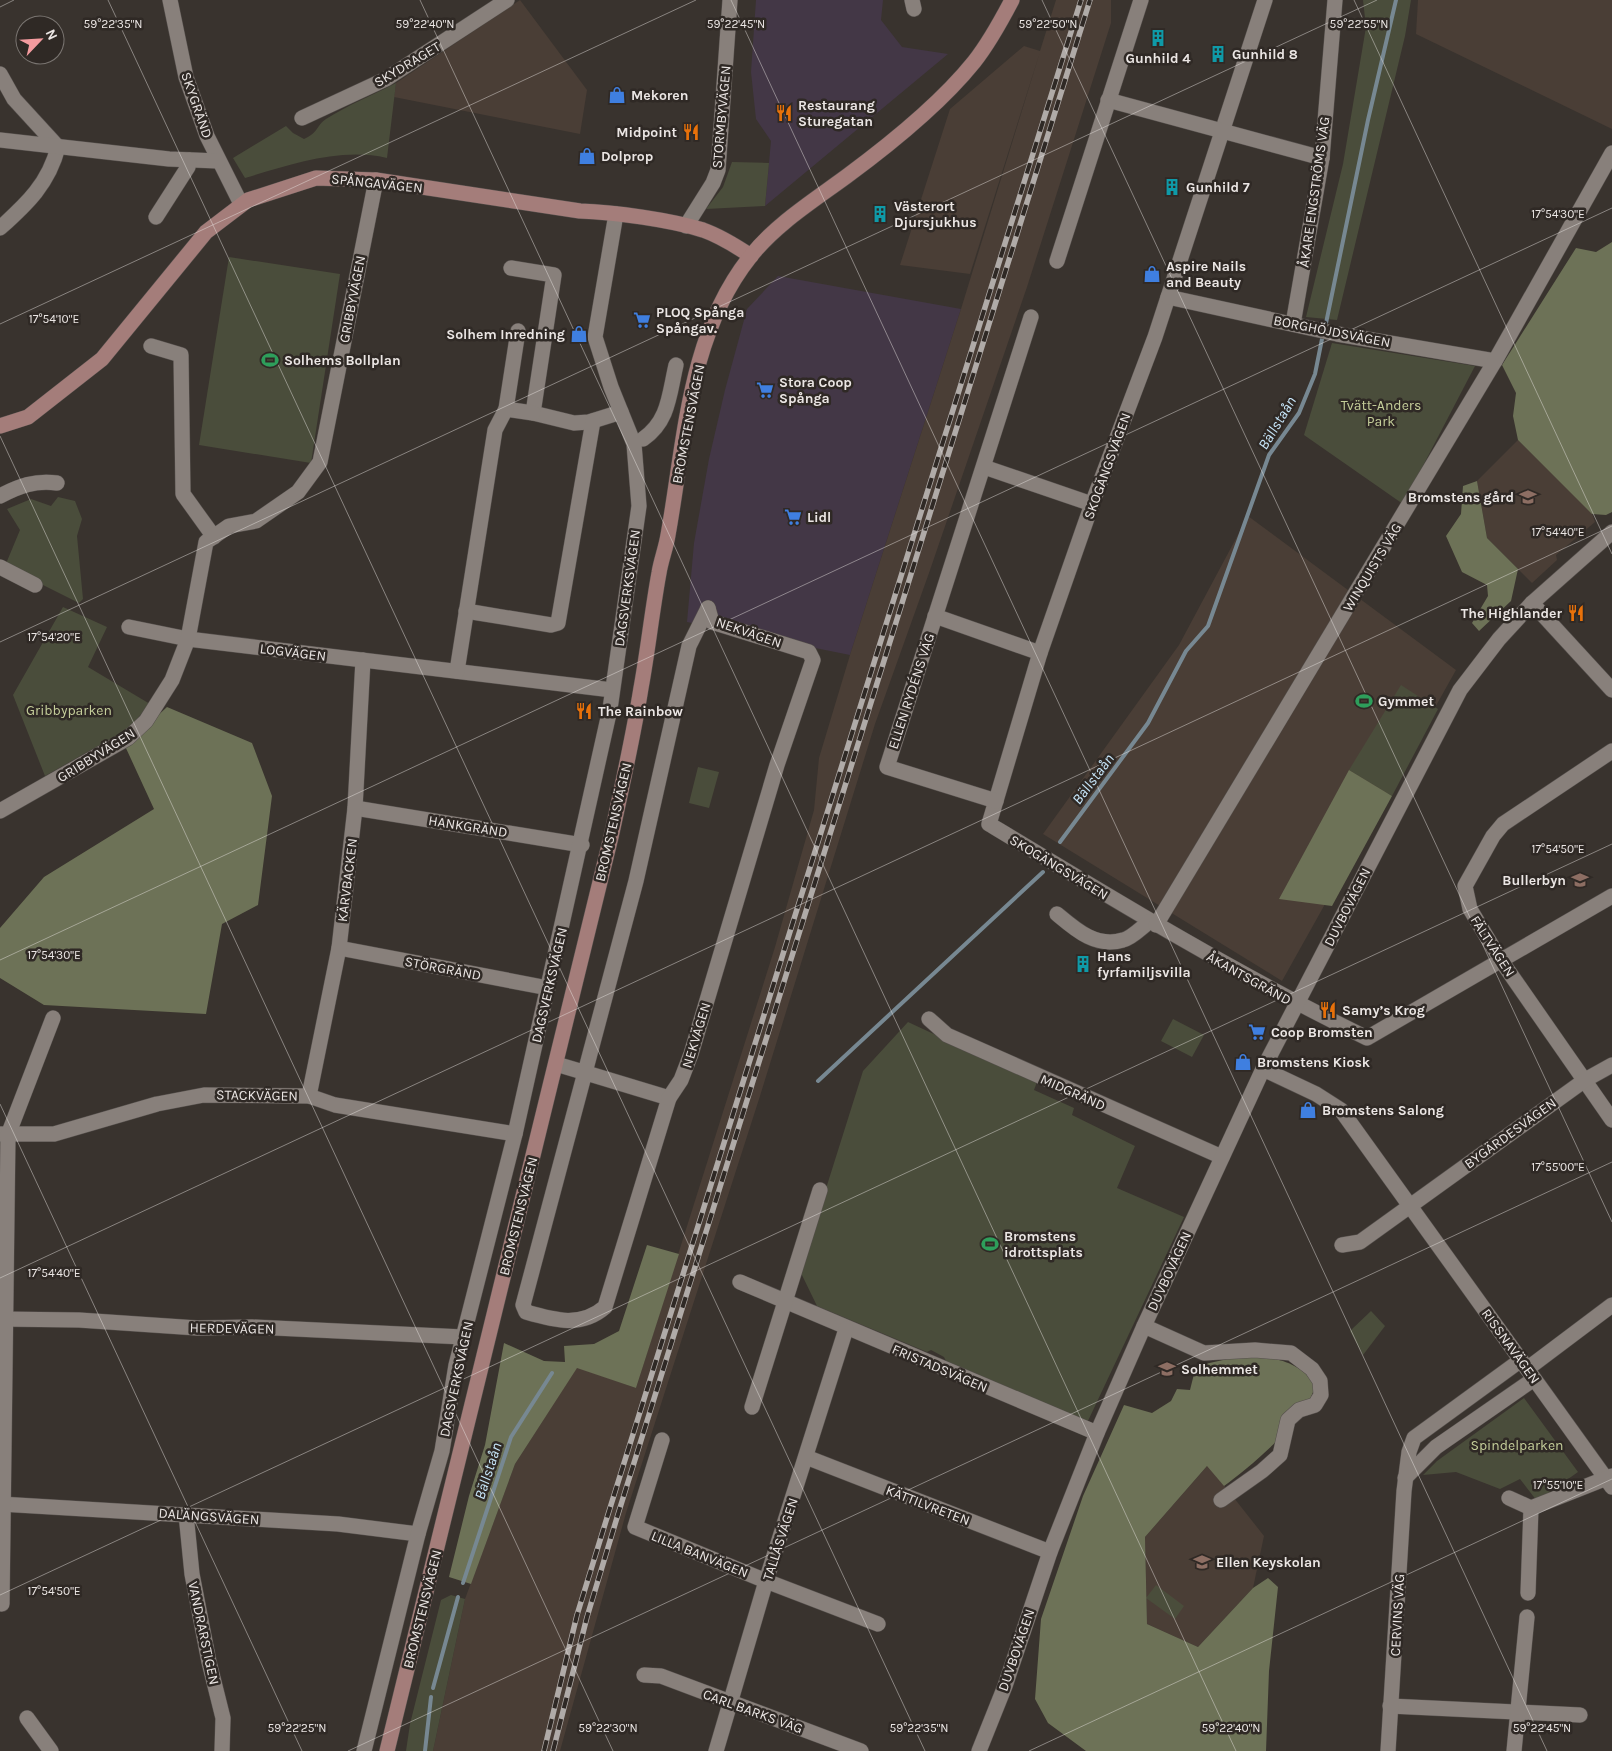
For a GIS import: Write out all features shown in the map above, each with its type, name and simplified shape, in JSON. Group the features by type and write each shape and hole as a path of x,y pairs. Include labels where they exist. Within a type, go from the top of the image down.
{"street":[{"name":"SKYGRÄND","path":"170,0 186,77 207,136 241,204"},
{"name":"SKYDRAGET","path":"302,118 386,79 507,0"},
{"name":"STORMBYVÄGEN","path":"686,226 713,183 718,170 730,0"},
{"name":"BROMSTENSVÄGEN","path":"386,1751 556,1064 627,761 641,688 659,569 668,538 699,362 711,325 726,291 751,256 781,225 818,196 848,176 946,92 975,60 1012,0"},
{"path":"1056,261 1141,0"},
{"name":"SKOGÄNGSVÄGEN","path":"1152,924 989,824 1040,653 1168,297 1265,0"},
{"name":"ÅKARE ENGSTRÖMS VÄG","path":"1293,324 1322,158 1335,0"},
{"path":"0,74 14,99 58,147"},
{"path":"1108,100 1322,158"},
{"path":"0,140 189,160 218,161"},
{"path":"0,228 29,202 54,163 58,147"},
{"name":"WINQUISTS VÄG","path":"1152,924 1496,362 1612,153"},
{"path":"156,217 188,167 189,160"},
{"name":"SPÅNGAVÄGEN","path":"0,426 28,417 102,359 206,232 241,204 316,178 376,180 616,214 686,226 720,238 751,256"},
{"name":"GRIBBYVÄGEN","path":"0,811 128,738 146,721 172,680 188,638 206,542 229,526 256,521 298,492 320,462 376,180"},
{"name":"DAGSVERKSVÄGEN","path":"364,1751 418,1534 442,1452 449,1401 515,1134 582,845 610,709 639,506 634,444 595,337 616,214"},
{"path":"511,268 554,275 533,413"},
{"name":"BORGHÖJDSVÄGEN","path":"1168,297 1337,334 1496,362"},
{"name":"ELLEN RYDÉNS VÄG","path":"996,801 887,767 1031,317"},
{"path":"457,670 495,430 506,409 518,331"},
{"path":"151,346 181,355 183,494 214,537"},
{"path":"643,439 656,430 666,413 676,365"},
{"path":"506,409 574,422 593,421 621,412"},
{"path":"466,611 551,625 558,623 593,421"},
{"path":"984,467 1092,504"},
{"path":"0,496 17,487 40,481 57,483"},
{"name":"DUVBOVÄGEN","path":"978,1751 1004,1686 1050,1552 1097,1433 1144,1326 1263,1069 1460,690 1499,639 1532,603 1612,532"},
{"path":"0,567 35,585"},
{"path":"1532,603 1612,690"},
{"name":"NEKVÄGEN","path":"708,608 712,622 809,652 813,660 774,774 691,1054 681,1080 669,1098 605,1307 584,1320 572,1322 526,1312 523,1305 583,1072 636,880 689,646 708,608"},
{"name":"ELLEN RYDÉNS VÄG","path":"935,616 1040,653"},
{"name":"LOGVÄGEN","path":"129,627 188,638 612,690"},
{"name":"KÄRVBACKEN","path":"309,1096 339,948 355,808 363,660"},
{"name":"FÄLTVÄGEN","path":"1612,751 1503,824 1493,836 1465,886 1470,909 1500,959 1612,1120"},
{"name":"HANKGRÄND","path":"355,808 582,845"},
{"path":"1500,959 1612,896"},
{"path":"1057,914 1079,933 1098,941 1124,940 1152,924"},
{"name":"ÅKANTSGRÄND","path":"1152,924 1297,1004 1366,1038 1500,959"},
{"name":"STÖRGRÄND","path":"339,948 548,988"},
{"path":"2,1604 4,1135 52,1018"},
{"name":"MIDGRÄND","path":"930,1019 946,1035 1222,1157"},
{"path":"556,1064 669,1098"},
{"name":"BYGÄRDESVÄGEN","path":"1411,1206 1585,1080 1612,1064"},
{"name":"RISSNAVÄGEN","path":"1263,1069 1316,1094 1341,1110 1610,1480"},
{"name":"STACKVÄGEN","path":"4,1135 54,1134 157,1104 204,1095 309,1096 335,1105 515,1134"},
{"path":"752,1407 820,1190"},
{"path":"1342,1245 1360,1242 1411,1206"},
{"name":"FRISTADSVÄGEN","path":"740,1282 785,1300 846,1329 1097,1433"},
{"name":"CERVINS VÄG","path":"1405,1478 1436,1447 1528,1369 1612,1305"},
{"name":"HERDEVÄGEN","path":"2,1319 464,1337"},
{"name":"DUVBOVÄGEN","path":"1144,1326 1204,1353 1255,1350 1291,1353 1312,1369 1320,1381 1321,1395 1315,1405 1299,1410 1288,1420 1280,1455 1262,1471 1221,1500"},
{"name":"TALLÅSVÄGEN","path":"716,1751 766,1581 846,1329"},
{"name":"CERVINS VÄG","path":"1388,1751 1405,1478 1409,1452 1414,1438 1528,1369"},
{"name":"LILLA BANVÄGEN","path":"662,1440 635,1527 766,1581 878,1624"},
{"name":"KÄTTILVRETEN","path":"806,1457 1050,1552"},
{"path":"1509,1498 1531,1508 1610,1480"},
{"name":"DALÄNGSVÄGEN","path":"1,1504 338,1524 418,1534"},
{"path":"1528,1594 1531,1508"},
{"name":"VANDRARSTIGEN","path":"186,1514 192,1574 223,1718 222,1751"},
{"path":"1514,1751 1527,1617"},
{"name":"CARL BARKS VÄG","path":"644,1674 662,1676 861,1751"},
{"path":"1390,1706 1580,1715"},
{"path":"27,1718 51,1751"}],"shaded area":[{"path":"520,0 587,90 580,134 394,97 396,83"},
{"path":"756,0 883,0 881,20 902,47 948,54 765,206 771,141 756,119 751,72"},
{"path":"1056,0 1111,0 1111,23 1027,287 875,724 760,1096 626,1513 560,1751 433,1751 465,1599 515,1464 577,1367 636,1388 775,947 814,810 819,758 850,655 961,309 1040,52 970,274 900,265 950,109 1024,46 1040,51"},
{"path":"1418,0 1612,0 1612,129 1416,34"},
{"path":"778,276 961,309 850,655 687,622 694,543 709,459 725,390 747,309"},
{"name":"Bromstens gård","path":"1518,440 1592,513 1595,522 1556,555 1557,560 1532,583 1487,538 1477,481"},
{"path":"1248,516 1456,670 1282,981 1043,834 1179,645"},
{"name":"Ellen Keyskolan","path":"1208,1465 1264,1536 1253,1588 1198,1647 1147,1624 1145,1537"}],"green space":[{"path":"1363,0 1411,0 1405,36 1337,320 1306,317 1343,164 1366,27"},
{"path":"396,83 387,158 369,155 333,156 297,163 245,178 233,158 286,126 293,133 304,139 312,134 326,119"},
{"path":"732,162 769,163 765,206 706,209 723,187"},
{"path":"1612,242 1612,512 1606,515 1592,514 1518,440 1513,416 1516,393 1502,365 1576,248 1596,252"},
{"name":"Solhems Bollplan","path":"229,257 340,274 311,463 199,445"},
{"name":"Tvätt-Anders Park","path":"1332,343 1475,366 1403,504 1304,435"},
{"path":"1477,481 1487,538 1518,569 1511,601 1479,631 1472,623 1488,596 1487,585 1462,572 1446,536 1461,514 1463,486"},
{"path":"58,497 75,501 82,519 77,536 83,599 79,603 5,566 20,530 7,509 31,499 51,506"},
{"name":"Gribbyparken","path":"63,607 107,627 88,667 150,704 128,729 45,776 13,695"},
{"path":"1401,685 1438,709 1392,796 1349,770"},
{"path":"167,707 252,743 272,796 258,905 222,924 206,1014 44,1005 0,978 0,928 44,877 154,809 125,746"},
{"path":"698,767 719,772 709,808 689,803"},
{"path":"1349,770 1392,796 1332,906 1279,899"},
{"path":"1173,1019 1204,1035 1192,1057 1161,1041"},
{"name":"Bromstens idrottsplats","path":"908,1022 1037,1082 1034,1090 1074,1108 1072,1115 1135,1146 1117,1188 1184,1217 1087,1423 946,1361 944,1357 931,1350 927,1352 817,1306 800,1271 863,1071"},
{"path":"647,1245 679,1254 636,1388 577,1368 515,1464 471,1584 449,1577 469,1496 485,1445 504,1343 544,1361 565,1362 564,1346 594,1344 619,1331"},
{"path":"1371,1311 1385,1326 1363,1355 1350,1331"},
{"path":"1250,1354 1287,1362 1302,1371 1315,1385 1302,1412 1263,1454 1224,1486 1207,1466 1145,1537 1147,1624 1198,1647 1253,1588 1268,1578 1278,1587 1269,1671 1266,1751 1086,1751 1048,1723 1035,1699 1041,1619 1083,1496 1124,1405 1152,1413 1171,1401 1177,1389 1190,1390 1196,1366"},
{"name":"Spindelparken","path":"1524,1398 1578,1472 1537,1501 1520,1479 1500,1489 1456,1472 1423,1475 1437,1461"},
{"path":"1156,1585 1184,1606 1175,1619 1146,1598"},
{"path":"451,1595 465,1599 433,1751 406,1751 410,1724 441,1600"}],"waterway":[{"name":"Bällstaån","path":"1325,328 1368,120 1396,0"},
{"name":"Bällstaån","path":"1060,842 1148,723 1186,651 1208,626 1269,455 1299,413 1315,374 1323,334"},
{"name":"Bällstaån","path":"818,1081 1043,872"},
{"name":"Bällstaån","path":"463,1583 511,1437 552,1373"},
{"name":"Bällstaån","path":"433,1688 458,1597"},
{"name":"Bällstaån","path":"425,1751 431,1697"}],"railway":[{"path":"544,1751 577,1615 1081,0"},
{"path":"553,1751 587,1617 619,1511 1090,0"}],"place":[{"name":"Gunhild 4","path":"1158,38"},
{"name":"Gunhild 8","path":"1218,54"},
{"name":"Mekoren","path":"617,95"},
{"name":"Restaurang Sturegatan","path":"784,113"},
{"name":"Midpoint","path":"691,132"},
{"name":"Dolprop","path":"587,156"},
{"name":"Gunhild 7","path":"1172,187"},
{"name":"Västerort Djursjukhus","path":"880,214"},
{"name":"Aspire Nails and Beauty","path":"1152,274"},
{"name":"PLOQ Spånga Spångav.","path":"642,320"},
{"name":"Solhem Inredning","path":"579,334"},
{"name":"Solhems Bollplan","path":"270,360"},
{"name":"Stora Coop Spånga","path":"765,390"},
{"name":"Bromstens gård","path":"1528,497"},
{"name":"Lidl","path":"793,517"},
{"name":"The Highlander","path":"1576,613"},
{"name":"Gymmet","path":"1364,701"},
{"name":"The Rainbow","path":"584,711"},
{"name":"Bullerbyn","path":"1580,880"},
{"name":"Hans fyrfamiljsvilla","path":"1083,964"},
{"name":"Samy’s Krog","path":"1328,1010"},
{"name":"Coop Bromsten","path":"1257,1032"},
{"name":"Bromstens Kiosk","path":"1243,1062"},
{"name":"Bromstens Salong","path":"1308,1110"},
{"name":"Bromstens idrottsplats","path":"990,1244"},
{"name":"Solhemmet","path":"1167,1369"},
{"name":"Ellen Keyskolan","path":"1202,1562"}]}
